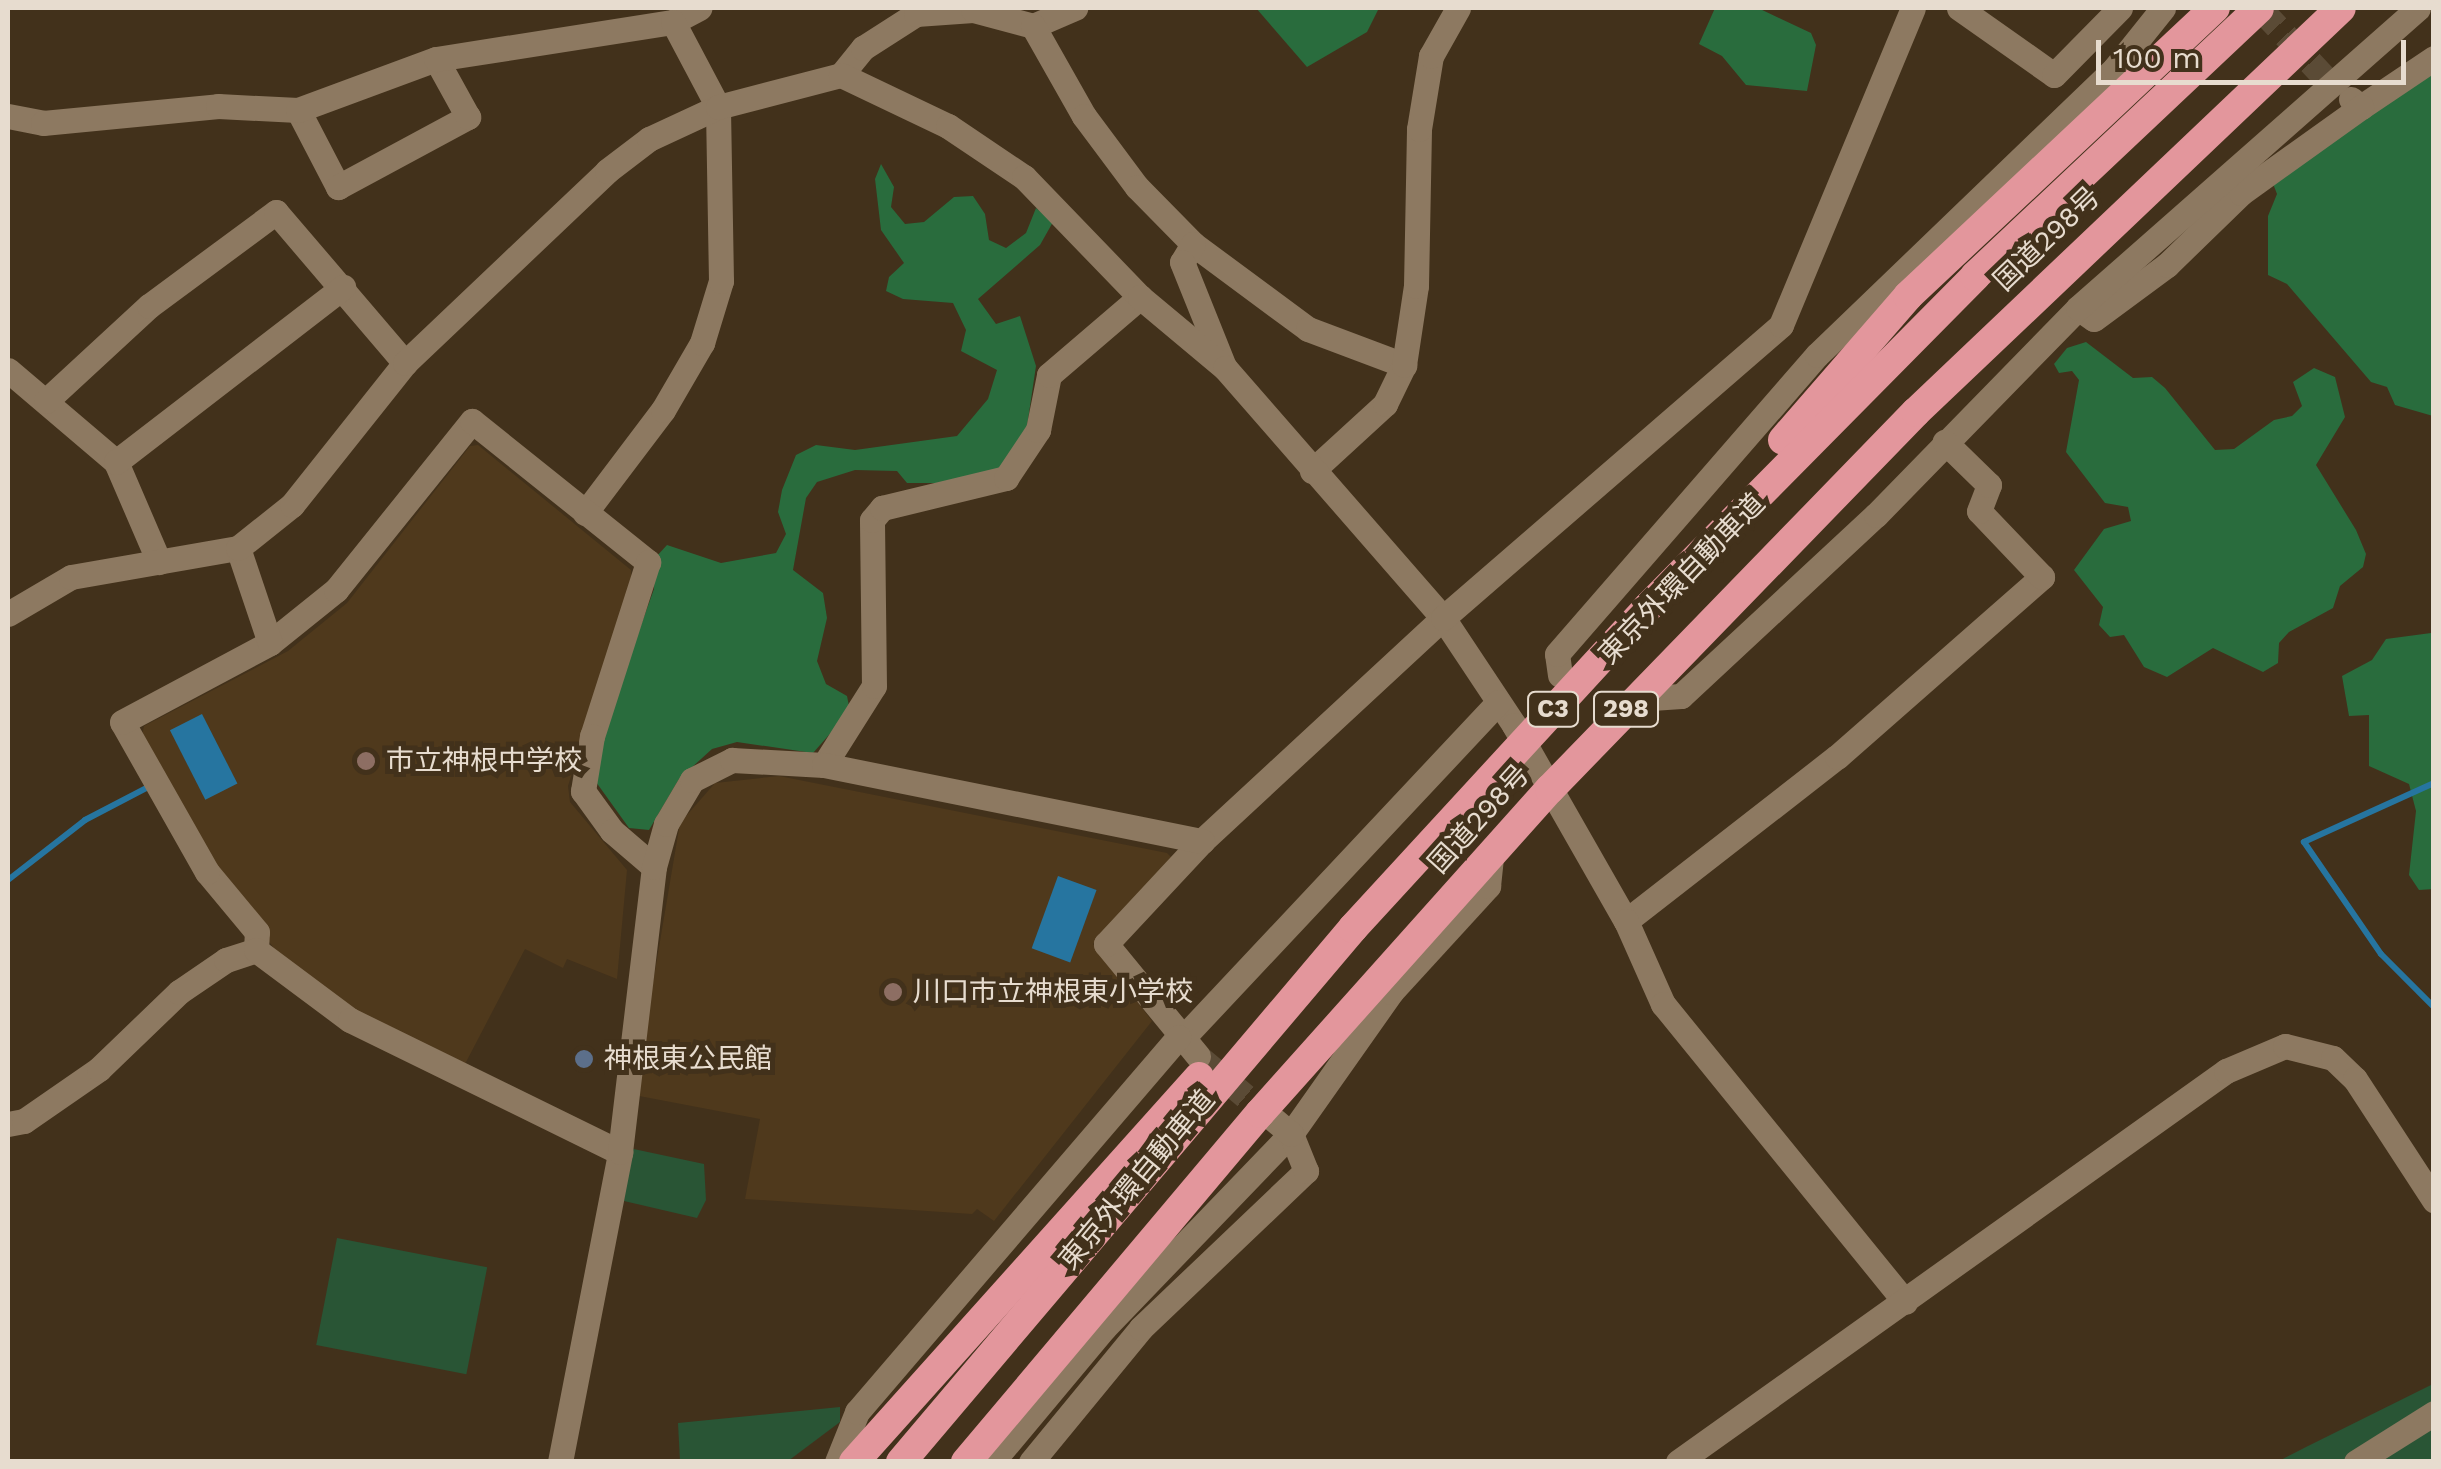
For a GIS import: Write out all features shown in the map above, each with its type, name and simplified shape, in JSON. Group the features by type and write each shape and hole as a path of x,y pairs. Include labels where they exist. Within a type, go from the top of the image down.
{"highway":[{"path":"1770,456 1908,296 2215,8"},
{"name":"国道298号","path":"879,1462 1506,714 1560,675 1770,456 2234,8"},
{"name":"東京外環自動車道","path":"902,1462 1353,928 1810,439 2258,8"},
{"name":"東京外環自動車道","path":"942,1462 1231,1119 1677,629 2006,297 2314,8"},
{"name":"国道298号","path":"966,1462 1260,1113 1550,789 2072,258 2340,8"},
{"path":"1732,601 2359,8"},
{"path":"854,1462 1135,1142 1353,928"}],"street":[{"path":"8,121 43,123 218,106 298,110 436,59 673,22 699,8"},
{"path":"8,614 71,577 238,548 292,505 405,363 607,171 649,139 718,107 841,74 863,48 916,14 973,10 1033,26 1076,8"},
{"path":"1312,471 1385,404 1404,365 1416,286 1419,130 1431,56 1458,8"},
{"path":"1185,1045 1106,944 1202,841 1442,618 1780,325 1913,8"},
{"path":"1959,8 2054,75 2120,8"},
{"path":"1560,675 1557,654 1817,355 2115,68 2163,8"},
{"path":"1636,699 1681,696 2078,308 2418,8"},
{"path":"585,514 663,410 702,343 721,280 718,107 673,22"},
{"path":"1033,26 1084,116 1136,187 1193,244 1308,329 1404,365"},
{"path":"2078,308 2094,319 2167,265 2241,193 2434,58"},
{"path":"298,110 338,188 468,117 436,59"},
{"path":"841,74 948,126 1024,177 1140,297 1225,368 1442,618 1506,714 1626,921 1663,1004 1905,1302"},
{"path":"2332,84 2361,107"},
{"path":"46,402 149,306 266,215 281,213 405,363"},
{"path":"1193,244 1182,262 1225,368"},
{"path":"116,462 343,287"},
{"path":"824,764 874,686 872,520 882,508 1006,478 1038,430 1049,375 1140,297"},
{"path":"1780,325 1817,355"},
{"path":"8,370 116,462 159,562"},
{"path":"256,950 258,932 206,872 122,722 270,643 336,590 472,421 648,562 649,574 592,736 583,791 612,831 654,867"},
{"path":"1626,921 1837,757 2042,577 1979,511 1990,485 1945,442"},
{"path":"238,548 270,643"},
{"path":"838,1462 857,1412 1185,1045 1506,714"},
{"path":"560,1462 620,1152 654,867 666,824 692,780 732,760 824,764 1202,841"},
{"path":"992,1462 1104,1328 1291,1134 1392,992 1488,886 1491,855"},
{"path":"8,1124 24,1121 99,1069 179,992 226,960 256,950"},
{"path":"256,950 350,1020 620,1152"},
{"path":"1678,1462 2226,1071 2285,1046 2333,1058 2355,1078 2434,1200"},
{"path":"1032,1462 1141,1328 1306,1170 1291,1134 1268,1115"},
{"path":"2356,1462 2434,1413"}],"shaded area":[{"name":"市立神根中学校","path":"478,445 631,570 632,585 568,786 570,802 627,870 617,979 567,959 563,968 525,949 464,1066 365,1016 285,963 210,863 142,736 144,726 288,651 347,603 470,446"},
{"name":"川口市立神根東小学校","path":"779,776 1167,853 1174,860 1093,944 1152,1021 994,1221 977,1209 972,1214 745,1199 760,1119 634,1095 680,823 715,783"}],"green space":[{"path":"1256,8 1379,8 1367,32 1307,67"},
{"path":"1715,8 1758,8 1811,33 1816,45 1807,91 1746,85 1722,56 1699,44"},
{"path":"2433,70 2433,416 2395,405 2387,387 2371,382 2287,284 2268,275 2268,216 2277,194 2272,181"},
{"path":"881,164 894,187 891,207 905,224 924,222 954,197 973,196 985,214 989,240 1006,248 1026,233 1036,208 1053,222 1040,245 978,299 996,324 1020,316 1036,366 1026,433 1005,466 957,483 907,483 897,471 855,470 817,482 806,498 793,570 823,593 827,618 817,661 826,684 847,696 850,711 813,753 737,742 712,749 679,779 649,830 629,828 596,782 603,731 654,589 655,558 667,545 721,563 776,553 786,534 778,512 782,490 796,455 816,445 855,450 957,436 988,399 997,370 961,351 966,330 953,303 903,299 886,291 889,277 904,263 881,230 875,179"},
{"path":"2086,342 2133,378 2152,377 2215,450 2234,449 2274,420 2292,416 2302,406 2293,382 2314,368 2335,377 2345,417 2316,465 2356,530 2366,554 2363,567 2340,586 2333,608 2289,632 2279,643 2278,663 2263,672 2213,648 2167,677 2144,667 2124,635 2110,637 2099,625 2103,607 2074,570 2104,529 2131,521 2128,507 2105,503 2066,452 2079,380 2072,371 2059,373 2054,364 2067,348"},
{"path":"2431,633 2434,889 2419,890 2409,875 2416,811 2409,784 2369,766 2369,715 2349,716 2342,676 2372,660 2386,639"},
{"path":"629,1148 704,1164 706,1200 697,1218 624,1201"},
{"path":"337,1238 487,1267 466,1374 316,1345"},
{"path":"2433,1384 2433,1461 2277,1462 2306,1447"},
{"path":"840,1407 840,1422 788,1461 680,1461 678,1423"}],"water":[{"path":"202,714 237,783 205,800 170,730"},
{"path":"1058,876 1097,890 1070,962 1032,948"}],"waterway":[{"path":"2434,783 2304,842 2381,954 2434,1007"},
{"path":"8,880 85,820 152,785"}],"tunnel":[{"path":"2260,8 2331,84"},
{"path":"1198,1056 1268,1115"}],"place":[{"name":"市立神根中学校","path":"366,761"},
{"name":"川口市立神根東小学校","path":"893,992"},
{"name":"神根東公民館","path":"584,1059"}]}
